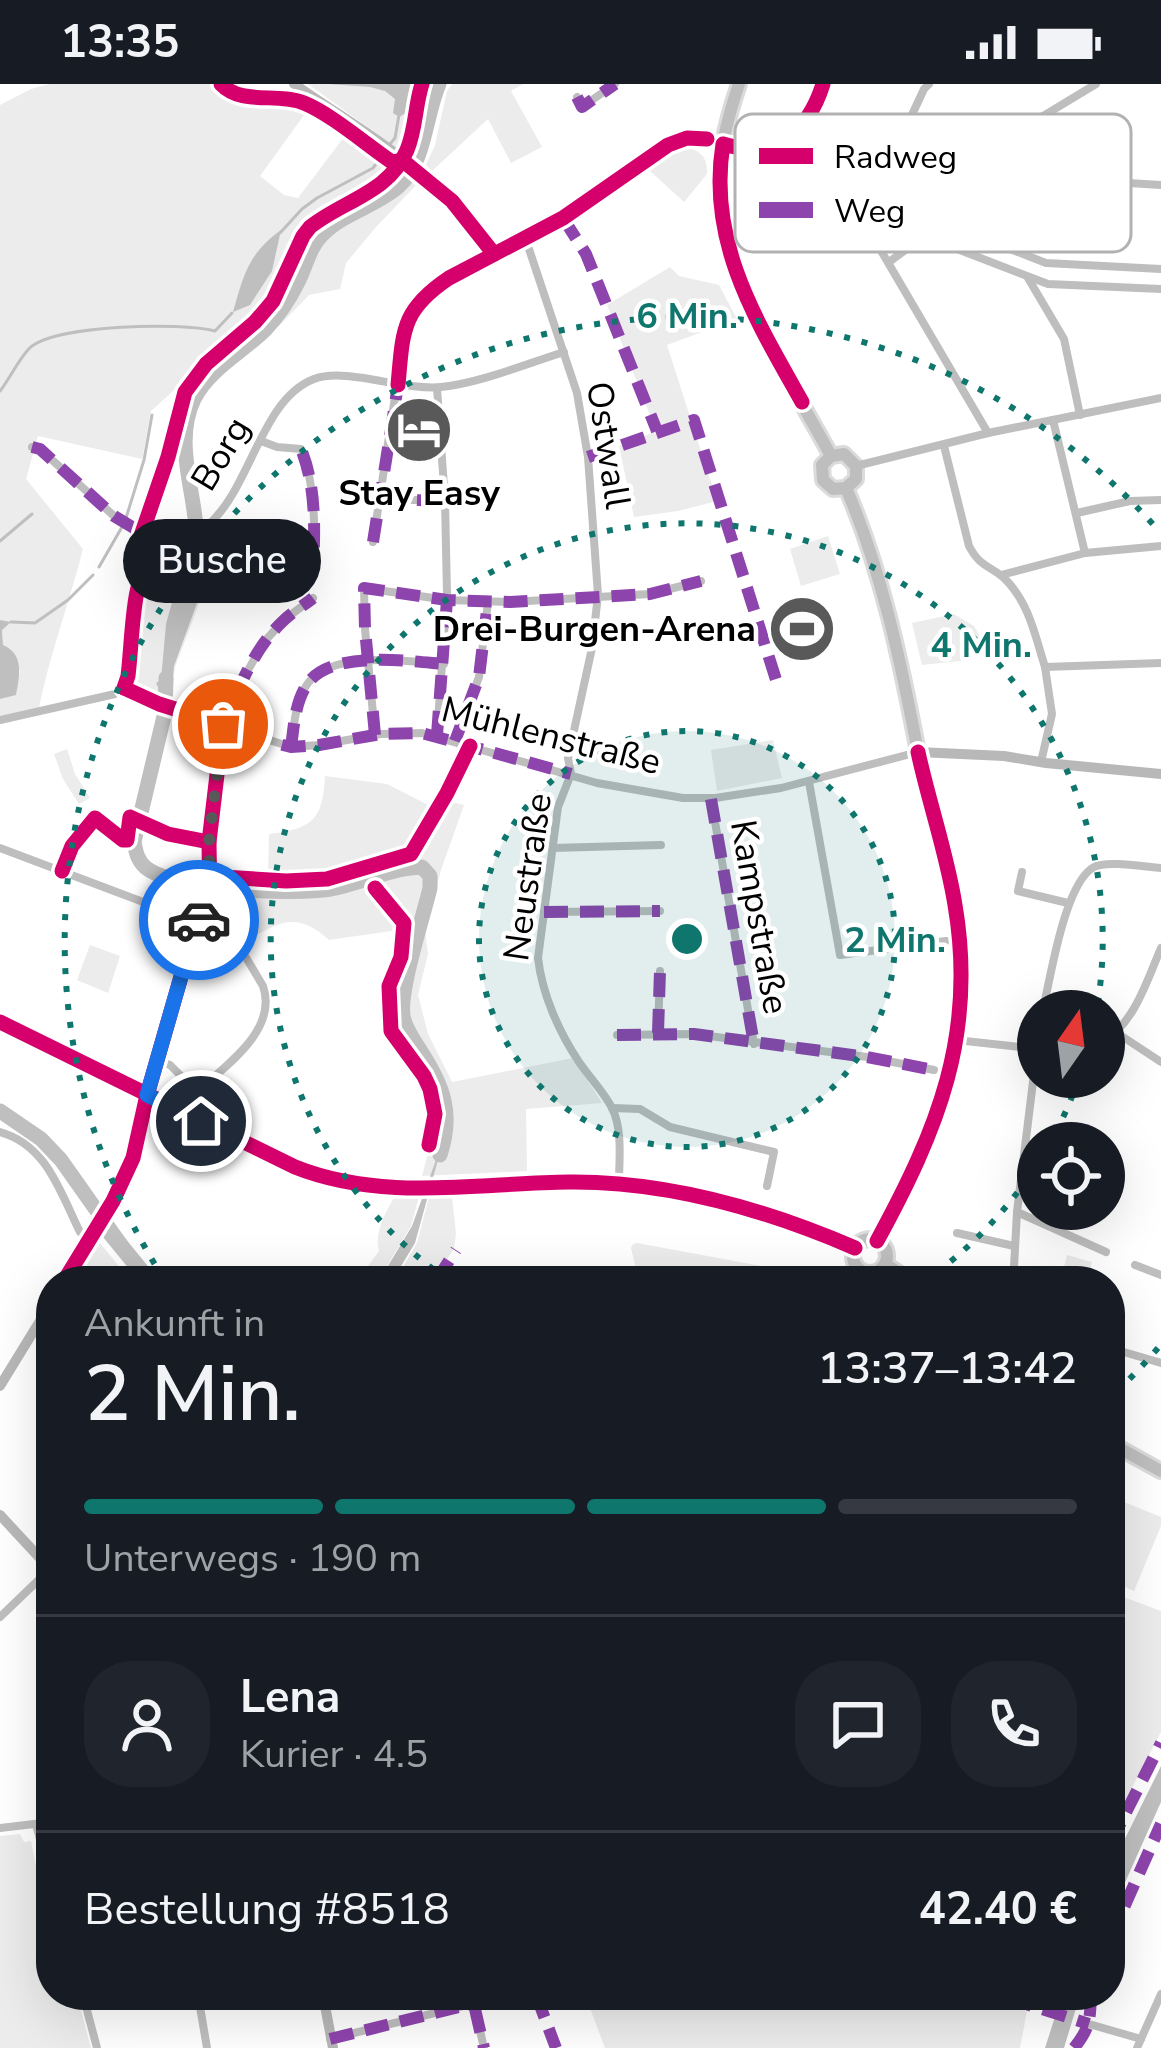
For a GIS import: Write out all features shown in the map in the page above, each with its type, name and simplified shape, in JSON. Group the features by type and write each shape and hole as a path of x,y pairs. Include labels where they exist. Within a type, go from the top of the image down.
{"main road":[{"path":"739,84 723,144 719,198 728,251 760,325 831,456"},
{"path":"844,454 856,466 856,479 846,488 833,489 823,480 822,465 831,456 844,454"},
{"path":"846,488 895,643 957,921 962,993 944,1098 877,1240"},
{"path":"0,1022 321,1178 374,1187 619,1183 711,1201 855,1248"},
{"path":"858,1266 855,1248 867,1239 877,1240 887,1253 882,1266"},
{"path":"1125,1451 1161,1471"}],"street":[{"path":"294,84 421,173 462,212 494,254"},
{"path":"578,105 615,84"},
{"path":"809,114 823,84"},
{"path":"912,114 929,84"},
{"path":"1047,114 1096,84"},
{"path":"373,542 407,318 439,284 583,206 668,145 698,138 735,146"},
{"path":"1131,183 1161,185"},
{"name":"Ostwall","path":"525,237 577,393 588,458 598,595 592,648 568,758 571,774"},
{"path":"883,252 988,433"},
{"path":"889,262 903,252"},
{"path":"965,252 1048,284 1161,289"},
{"path":"1020,252 1046,262 1161,269"},
{"path":"1028,277 1064,339 1080,415"},
{"path":"398,385 437,388 564,352"},
{"name":"Borg","path":"153,548 206,527 235,490 282,402 310,380 340,376 398,385"},
{"path":"437,388 447,599 437,735"},
{"path":"856,466 1161,398"},
{"name":"Borg","path":"142,533 178,414"},
{"path":"1053,420 1085,553"},
{"path":"206,527 220,554 313,567 310,471 302,449 261,441"},
{"path":"944,446 969,546 976,560 1001,575 1023,602 1045,667 1052,714 1042,763"},
{"path":"0,720 124,688 141,579 153,548 142,533 114,516 40,449 32,447"},
{"path":"381,499 445,501"},
{"path":"1077,513 1130,501 1161,500"},
{"path":"1001,575 1085,553 1161,546"},
{"path":"375,735 364,588 510,602 650,594 701,581"},
{"path":"209,914 209,842 223,724 264,642 313,598"},
{"path":"455,741 478,677 488,602"},
{"path":"291,747 298,704 309,680 368,660 443,664"},
{"path":"1045,667 1161,663"},
{"name":"Mühlenstraße","path":"124,688 291,747 422,733 641,792 683,798 711,799 809,782 918,752 1004,756 1161,774"},
{"name":"Neustraße","path":"571,774 558,807 538,958 540,977 572,1051 612,1108 619,1139 619,1183"},
{"path":"809,782 840,955 946,941"},
{"name":"Kampstraße","path":"711,799 754,1044"},
{"path":"552,848 661,845"},
{"path":"0,848 188,915 194,923 133,1158 73,1266"},
{"path":"1047,990 1068,903 1085,875 1106,865 1161,868"},
{"path":"1022,872 1018,891 1068,903"},
{"path":"544,912 659,910"},
{"path":"194,923 209,914"},
{"path":"157,1060 200,1089 259,1028 265,1008 263,986 230,929 209,914"},
{"path":"1125,1021 1161,948"},
{"path":"658,1033 660,970"},
{"path":"617,1035 694,1034 934,1070"},
{"path":"1125,1038 1161,1062"},
{"path":"956,1040 1017,1046"},
{"path":"612,1108 640,1109 670,1127 774,1152 767,1186"},
{"path":"0,1132 29,1146 46,1162 80,1232 91,1236"},
{"path":"1015,1266 1017,1212"},
{"path":"1057,1230 1106,1252"},
{"path":"957,1233 1014,1246"},
{"path":"1135,1265 1161,1275"},
{"path":"0,1386 36,1327"},
{"path":"1125,1352 1161,1363"},
{"path":"0,1516 36,1554"},
{"path":"0,1617 36,1582"},
{"path":"0,1828 36,1824"},
{"path":"1089,2024 1139,2044 1157,2014 1161,1994"},
{"path":"87,2010 97,2048"},
{"path":"201,2010 207,2048"},
{"path":"326,2010 332,2044 446,2010"},
{"path":"472,2010 484,2048"}],"shaded area":[{"path":"49,84 225,84 250,96 291,100 307,111 260,176 284,195 298,198 344,137 392,165 375,183 317,216 303,231 283,278 249,322 151,411 142,459 38,436 26,479 83,549 38,712 0,720 0,699 16,694 20,670 3,646 2,630 10,622 0,620 0,105"},
{"path":"308,84 418,84 402,152"},
{"path":"328,84 413,84 406,113 399,117 393,113 395,99 385,91"},
{"path":"452,84 523,84 511,91 542,147 511,163 488,119 432,171 426,165"},
{"path":"690,148 704,158 707,174 684,202 648,166 674,149"},
{"path":"415,174 421,180 346,263 340,289 309,295 277,328 315,251 328,235 404,189"},
{"path":"281,230 272,271 250,305 233,312 249,266"},
{"path":"670,267 679,276 719,285 737,319 667,345 717,501 634,517 619,446 656,431 607,305"},
{"path":"828,536 840,574 801,586 790,549"},
{"path":"203,537 208,573 174,666 171,697 162,695 156,683 161,680 177,570 192,571 194,540"},
{"path":"177,569 210,575 175,667 171,707 125,688 141,580 173,582"},
{"path":"954,614 974,626 984,643 960,661 922,665 912,623"},
{"path":"0,620 11,622 2,630 3,645 14,654 19,673 16,695 0,699"},
{"path":"773,740 782,778 717,791 711,750"},
{"path":"67,749 90,798 79,804 54,754"},
{"path":"325,776 387,784 440,811 448,801 464,805 425,930 428,954 418,995 428,1034 452,1082 573,1058 602,1103 526,1109 527,1171 422,1176 434,1107 427,1080 394,1033 389,1003 412,928 329,940 295,922 240,944 214,914 213,888 314,892 432,869 404,866 341,885 305,889 213,884 214,876 268,876 269,834 296,829 312,820 321,803"},
{"path":"90,945 120,956 108,993 77,980"},
{"path":"444,1138 415,1243 401,1266 388,1266 412,1226"},
{"path":"452,1196 454,1248 443,1266 404,1266 417,1243 429,1197"},
{"path":"419,1197 411,1226 387,1266 368,1266 379,1251 379,1230 394,1198"},
{"path":"112,1222 148,1266 127,1266 103,1237"},
{"path":"100,1243 119,1266 86,1266"},
{"path":"637,1243 762,1266 635,1266 633,1244"},
{"path":"1067,1255 1092,1262 1091,1266 1064,1266"},
{"path":"1125,1502 1161,1517 1134,1591 1125,1587"},
{"path":"1125,1598 1161,1611 1161,1732 1125,1800"},
{"path":"1161,1766 1161,1802 1125,1882 1125,1839"},
{"path":"20,1834 24,1842 31,1841 36,1867 36,2010 81,2010 91,2048 0,2048 0,1836"},
{"path":"591,2010 1027,2010 1020,2048 605,2048"},
{"path":"1057,2010 1075,2010 1064,2048 1045,2048"}],"waterway":[{"path":"197,545 185,434 194,399 217,370 275,319 322,235 390,193 408,176 439,84"},
{"path":"390,144 399,115"},
{"path":"280,233 302,209 373,168 381,157"},
{"path":"0,391 28,349 47,339 121,327 215,331 232,313"},
{"path":"126,518 152,415"},
{"path":"0,541 32,514"},
{"path":"99,567 122,527"},
{"path":"11,622 35,623 93,575"},
{"path":"166,678 165,712 134,842 145,867 181,881 263,891 331,889 410,868 422,867 430,876 403,1016 444,1100 446,1126 440,1155"},
{"path":"0,1111 41,1139 61,1160 121,1245"}],"marked path":[{"path":"577,97 582,107 615,84"},
{"path":"563,218 586,254 657,431"},
{"path":"373,542 398,385"},
{"path":"588,457 694,420 778,686"},
{"path":"32,447 148,540"},
{"path":"207,527 215,550 221,553 313,567 312,492 301,449"},
{"path":"381,499 445,501"},
{"path":"375,735 364,588 447,600 510,602 650,594 701,581"},
{"path":"223,724 263,645 313,598"},
{"path":"437,735 447,600"},
{"path":"455,741 479,677 488,602"},
{"path":"291,747 300,698 319,673 372,660 444,664"},
{"path":"214,721 291,747 422,733 571,774"},
{"path":"711,799 754,1044"},
{"path":"544,912 660,911"},
{"path":"658,1033 660,971"},
{"path":"617,1035 694,1034 934,1070"},
{"path":"446,1266 456,1250"},
{"path":"1125,1814 1161,1743"},
{"path":"1125,1905 1161,1824"},
{"path":"330,2039 447,2010"},
{"path":"475,2010 484,2048"},
{"path":"542,2010 556,2048"},
{"path":"1045,2010 1089,2024"},
{"path":"1074,2048 1089,2010"}],"cycle path":[{"path":"221,84 239,95 304,103 392,162 402,160 452,201 494,254"},
{"path":"124,688 137,593 153,548 142,533 185,392 206,364 273,301 310,227 377,186 399,165 410,142 422,84"},
{"path":"809,114 823,84"},
{"path":"398,385 407,323 433,290 563,218 668,145 687,138 707,139"},
{"path":"735,147 723,144 720,180 729,247 753,310 802,402"},
{"path":"73,1266 133,1158 194,923 210,910 209,842 223,724 124,688"},
{"path":"208,871 218,871 223,877 327,879 411,854 470,746"},
{"path":"877,1241 934,1119 947,1079 961,996 955,905 918,752"},
{"path":"62,871 72,846 95,818 123,840 127,840 130,817 168,834 209,842"},
{"path":"375,888 404,923 401,957 389,986 391,1031 430,1089 435,1114 429,1145"},
{"path":"0,1022 295,1167 328,1178 430,1188 569,1182 642,1187 751,1210 855,1248"}],"way so far":[{"path":"199,920 210,910 209,842 223,724"}],"place":[{"name":"Stay Easy","path":"419,430"},
{"name":"Drei-Burgen-Arena","path":"802,629"},
{"name":"Busche","path":"223,724"}],"route":[{"path":"199,920 194,923 147,1095 201,1121"}]}
